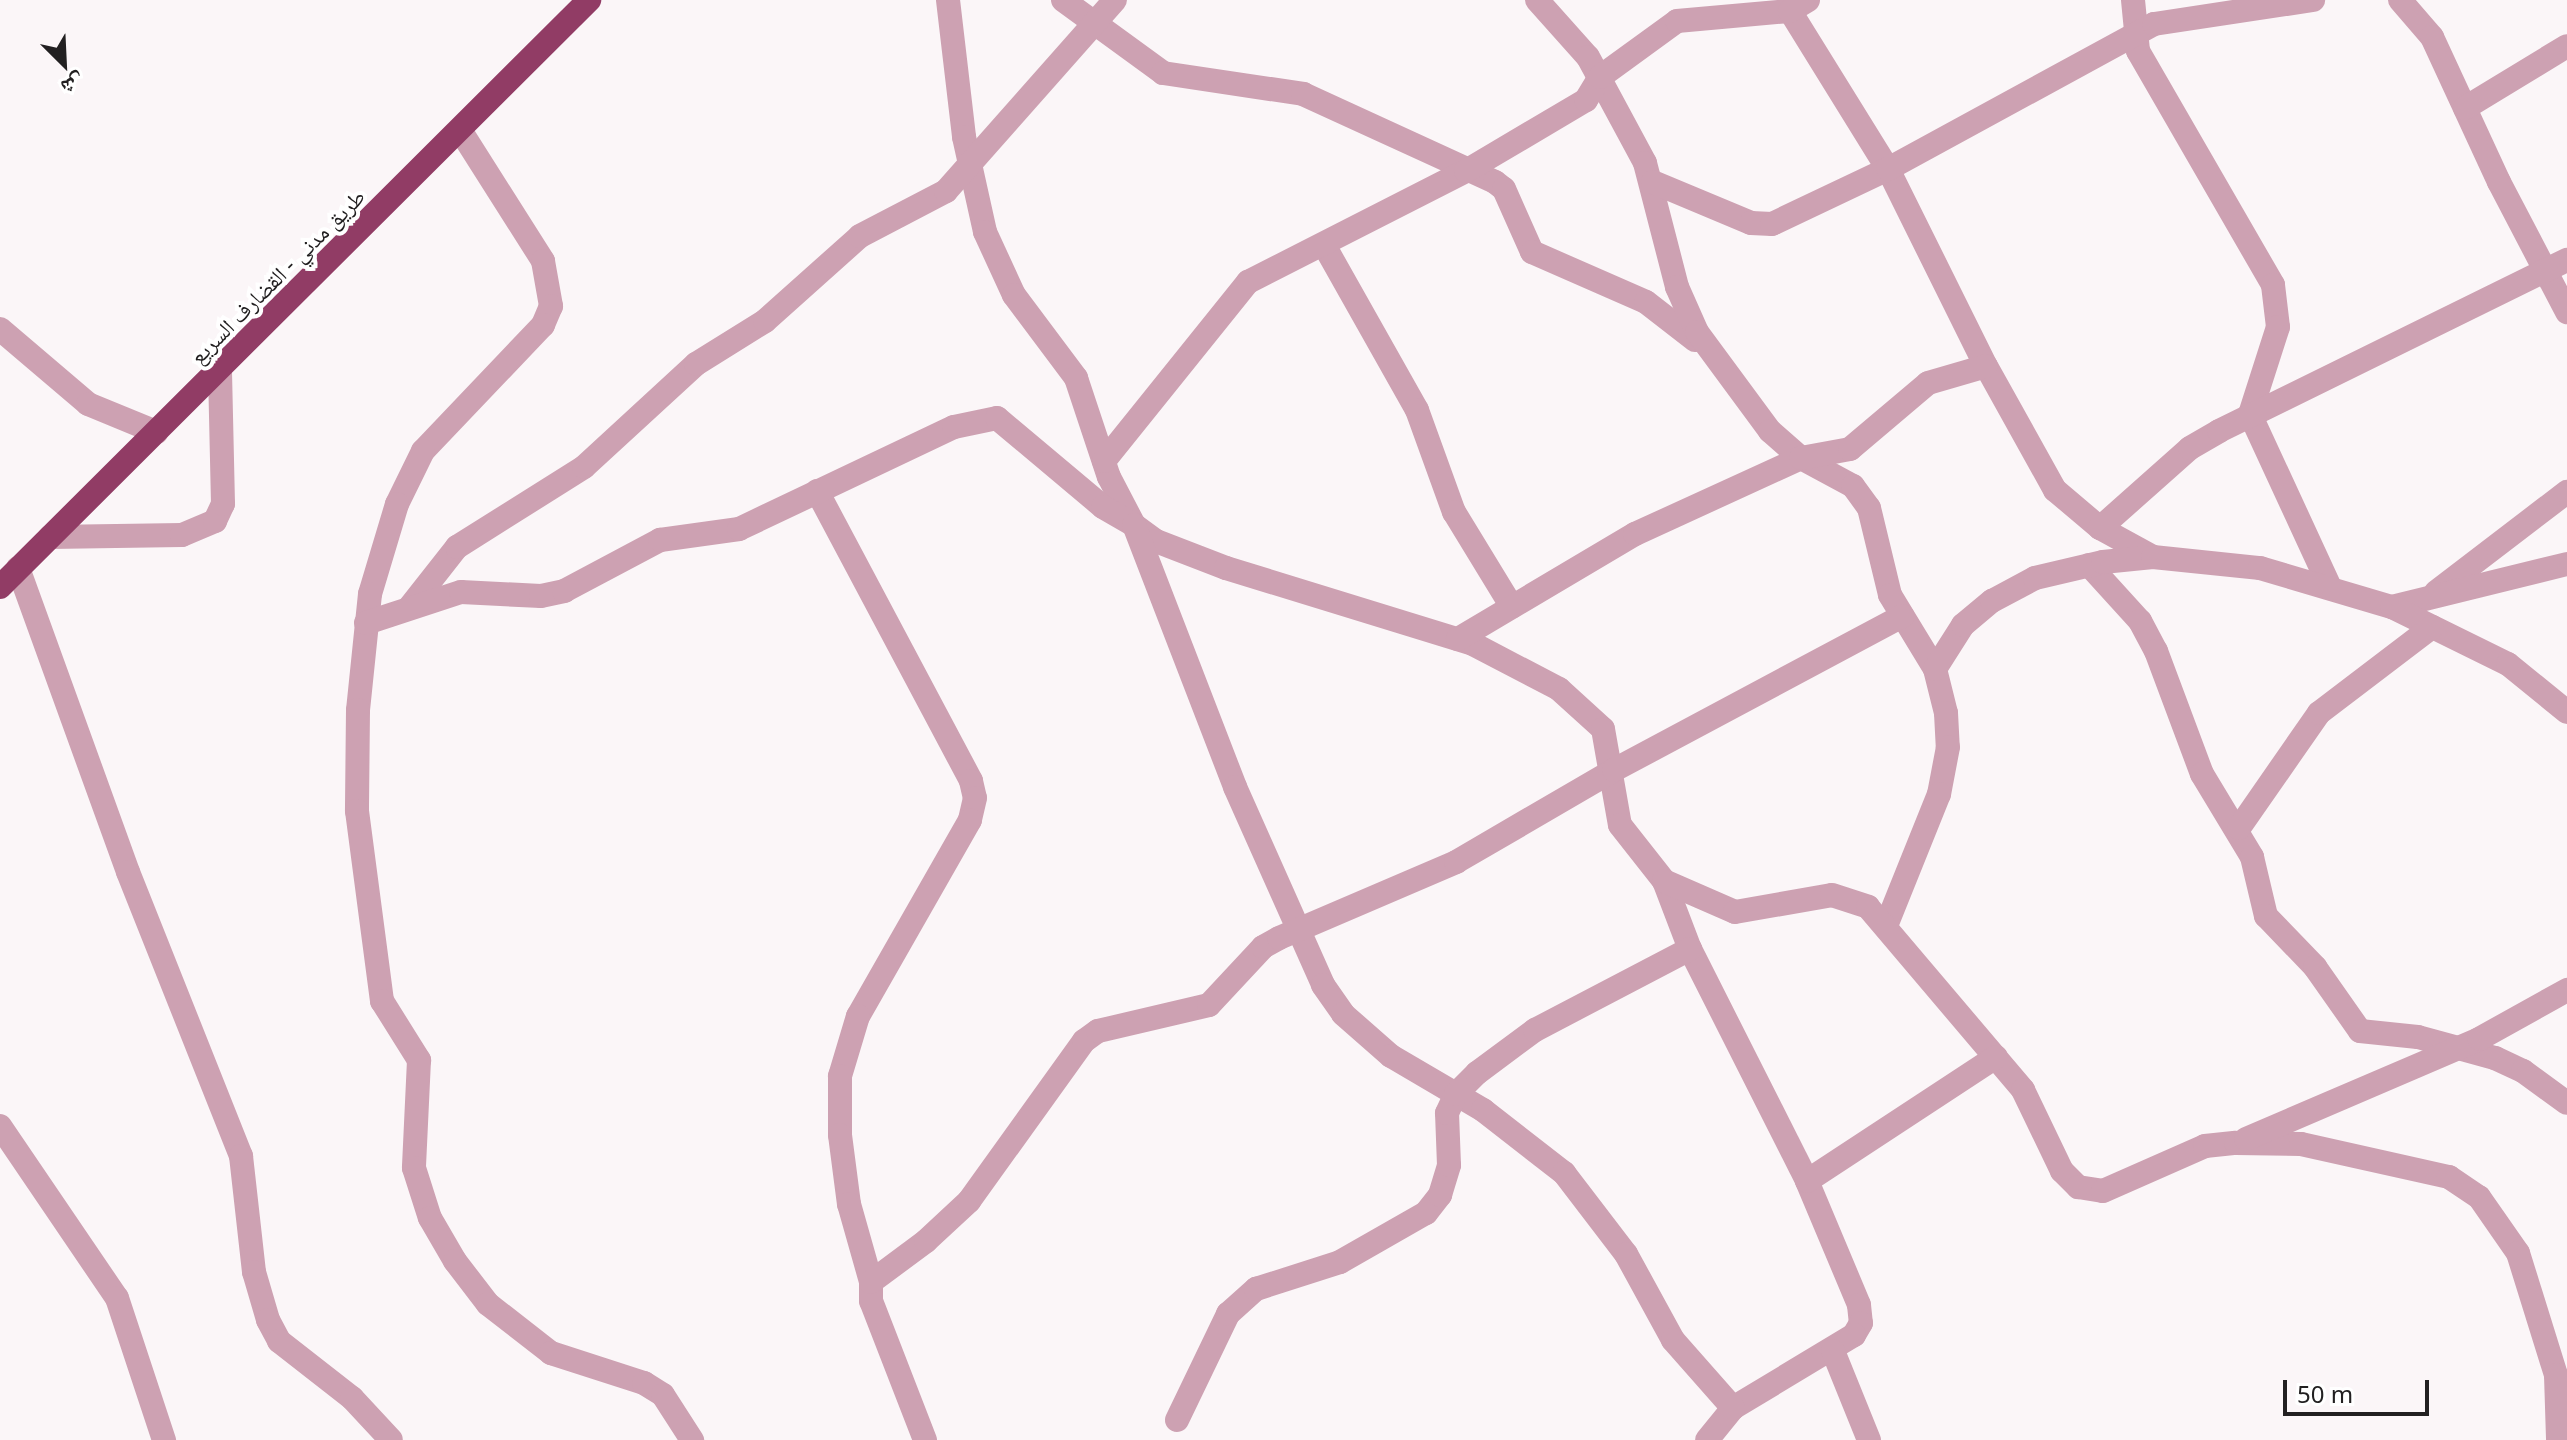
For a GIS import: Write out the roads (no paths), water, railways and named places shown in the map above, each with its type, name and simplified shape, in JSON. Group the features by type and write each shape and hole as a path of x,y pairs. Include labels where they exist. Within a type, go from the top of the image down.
{"highway":[{"name":"طريق مدني - القضارف السريع","path":"0,587 589,0"}],"street":[{"path":"948,0 971,166 997,264 1076,378 1104,461 1134,525 1235,787 1323,985 1343,1014 1391,1056 1535,1146 1588,1200 1640,1277 1673,1340 1733,1408"},
{"path":"951,29 967,0"},
{"path":"1063,0 1163,73 1303,94 1504,189 1532,252 1646,302 1709,349"},
{"path":"409,608 457,547 584,467 696,364 765,321 860,236 928,204 971,166 1115,0"},
{"path":"1537,0 1576,41 1600,77 1653,182 1677,287 1709,349 1770,431 1801,458 1853,486 1869,508 1890,595 1935,669 1946,713 1948,747 1939,794 1886,926"},
{"path":"2133,0 2134,33 2146,67 2273,285 2278,327 2250,414 2329,585"},
{"path":"1653,182 1751,223 1772,224 1888,169 2134,33 2173,20 2313,0"},
{"path":"2400,0 2432,37 2465,108 2557,267 2567,312"},
{"path":"1104,461 1194,355 1235,293 1248,282 1466,171 1586,100 1600,77 1659,30 1700,8 1799,6 1888,169 1986,366 2055,490 2100,528 2153,557"},
{"path":"2465,108 2567,46"},
{"path":"460,130 543,261 551,306 543,325 423,451 409,474 370,594 358,710 362,876 382,1001 419,1060 411,1147 430,1218 455,1261 507,1322 551,1353 644,1383 663,1395 692,1440"},
{"path":"1324,245 1417,410 1454,512 1512,607"},
{"path":"2100,528 2190,448 2250,414 2557,267"},
{"path":"0,329 88,404 156,432"},
{"path":"1458,639 1635,534 1801,458 1850,449 1928,383 1986,366"},
{"path":"50,537 182,535 215,521 223,504 220,369"},
{"path":"366,623 461,592 541,596 564,591 660,540 739,529 954,427 997,418 1103,507 1156,541 1226,568 1458,639 1548,682 1594,716 1603,729 1614,770 1620,825 1664,881 1690,949 1807,1181 1859,1305 1861,1323 1833,1351 1733,1408 1707,1440"},
{"path":"817,491 971,781 975,798 963,833 858,1016 840,1076 840,1135 849,1204 871,1282 871,1301 925,1440"},
{"path":"2427,599 2567,492"},
{"path":"1935,669 1963,625 1992,601 2035,578 2089,565 2153,557 2260,568 2329,585 2392,607 2508,664 2567,712"},
{"path":"2392,607 2567,564"},
{"path":"2089,565 2140,621 2202,774 2239,828 2259,876 2266,916 2315,967 2360,1031 2418,1037 2453,1050 2495,1058 2523,1071 2567,1103"},
{"path":"18,568 128,872 241,1156 254,1272 268,1320 279,1341 352,1398 391,1440"},
{"path":"871,1282 969,1201 1084,1041 1098,1031 1209,1005 1263,947 1456,862 1614,770 1902,616"},
{"path":"2239,828 2319,713 2432,627"},
{"path":"1664,881 1735,912 1832,895 1868,907 2023,1090 2062,1171 2078,1187 2103,1191 2195,1150 2236,1143 2301,1144 2449,1177 2479,1197 2499,1220 2532,1286 2561,1400 2558,1440"},
{"path":"1177,1420 1228,1314 1256,1289 1374,1246 1433,1204 1449,1165 1447,1113 1456,1094 1535,1030 1690,949"},
{"path":"2236,1143 2453,1050 2567,990"},
{"path":"1807,1181 1996,1057"},
{"path":"0,1126 117,1298 164,1440"},
{"path":"1833,1351 1869,1440"}]}
